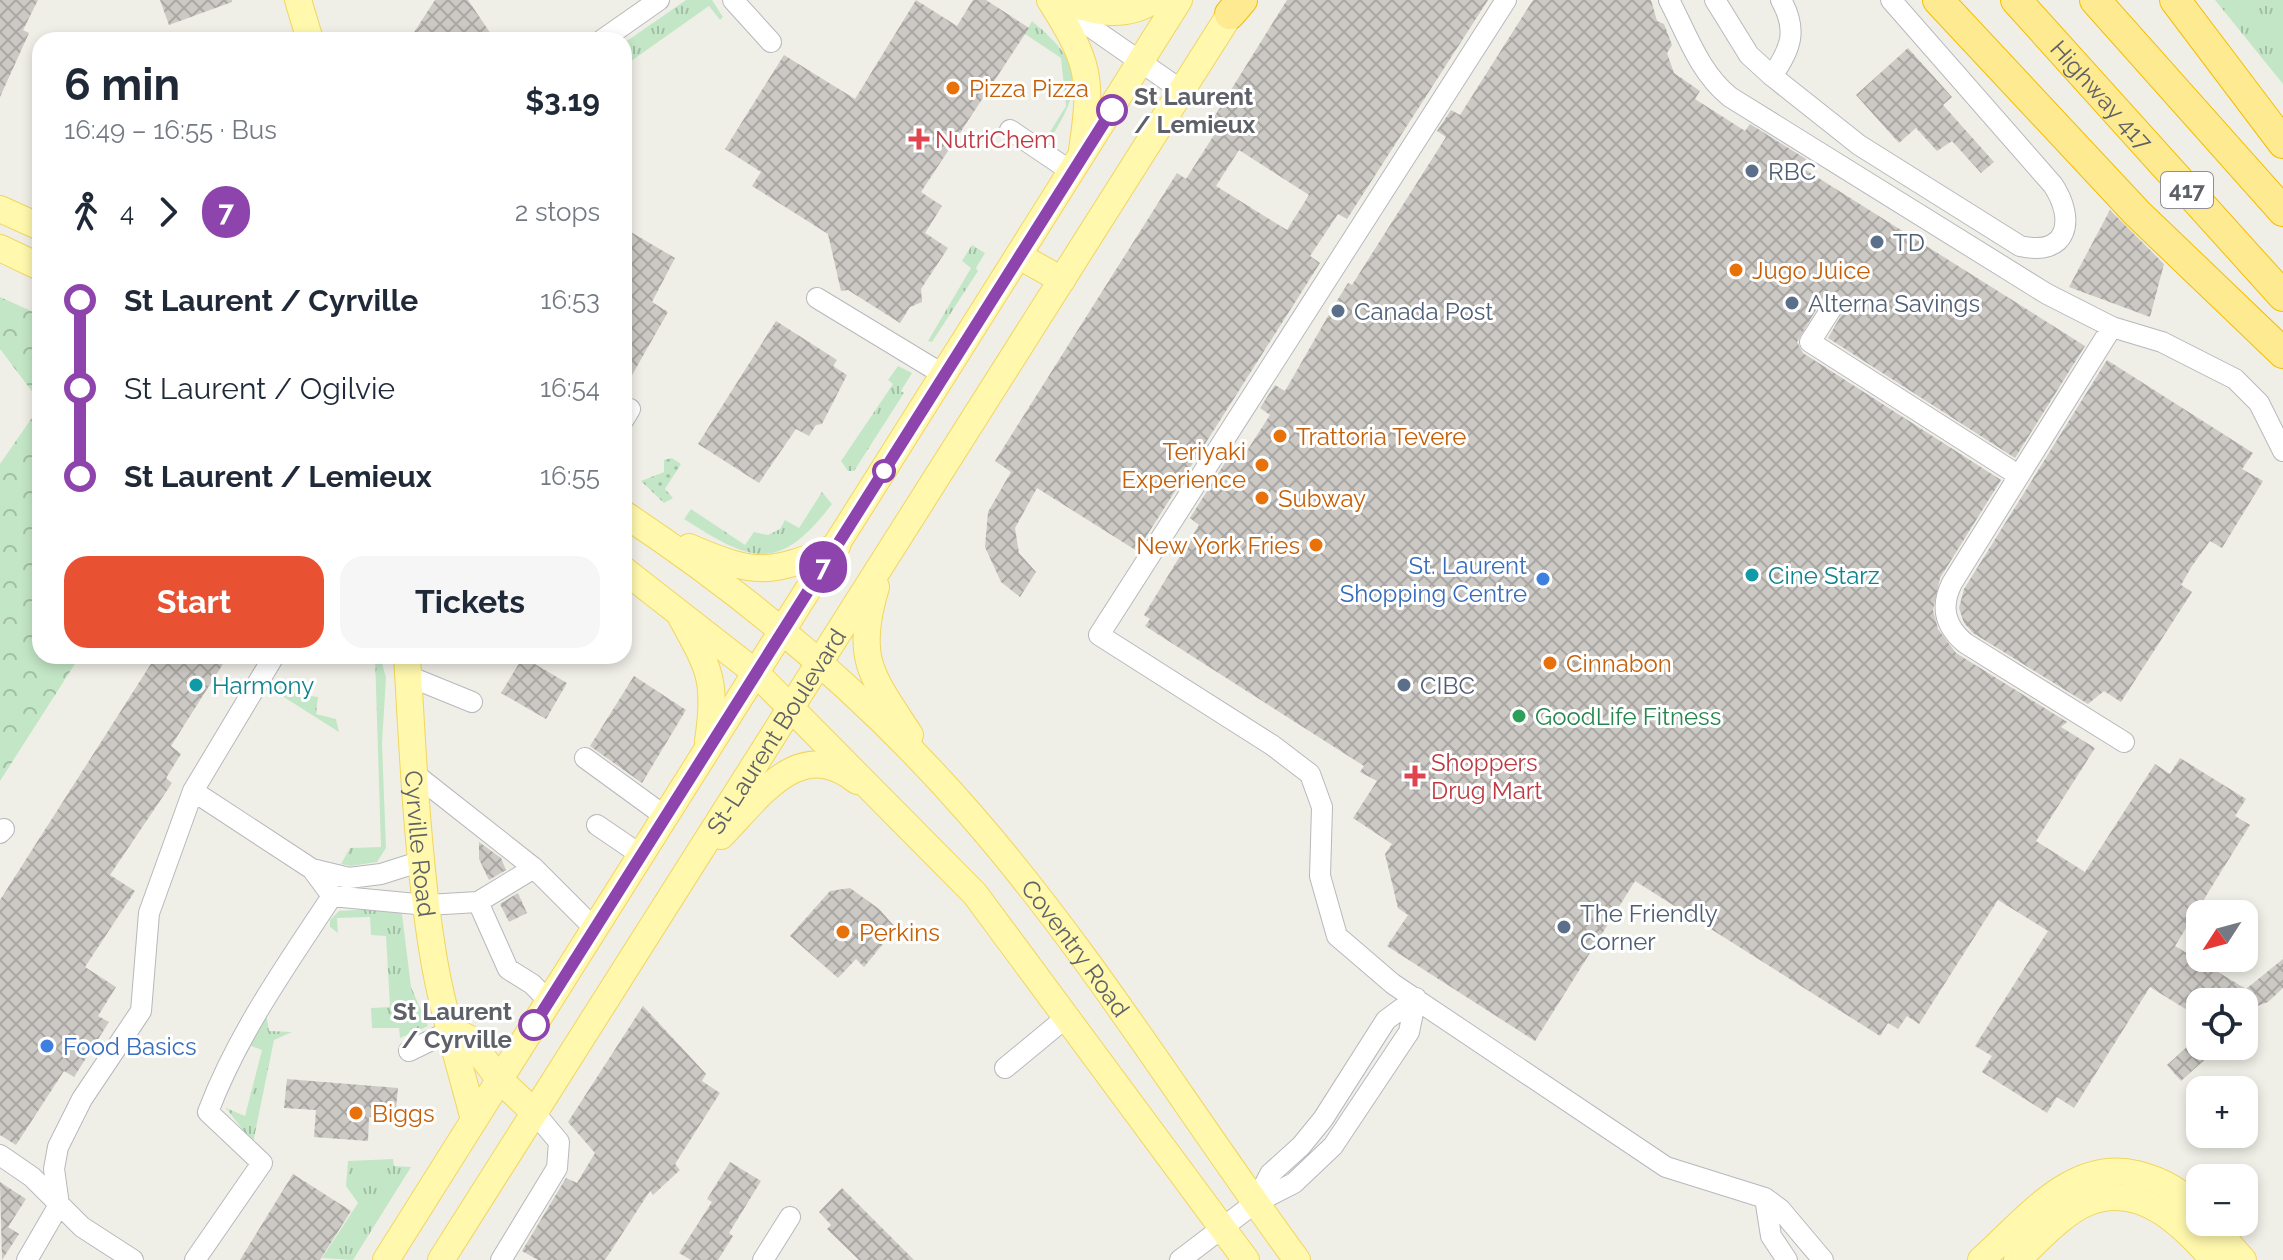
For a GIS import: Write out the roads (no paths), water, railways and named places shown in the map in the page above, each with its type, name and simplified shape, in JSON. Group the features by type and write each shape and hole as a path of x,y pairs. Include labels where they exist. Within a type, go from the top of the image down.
{"highway":[{"path":"1938,0 2137,213 2283,353"},
{"name":"Highway 417","path":"2016,0 2283,296"},
{"name":"417","path":"2095,0 2283,211"},
{"path":"2175,0 2283,143"}],"main road":[{"path":"298,0 308,32"},
{"path":"1053,0 1111,14 1138,8 1154,0"},
{"path":"1053,0 1078,47 1088,77 1089,105 1076,166"},
{"name":"St-Laurent Boulevard","path":"386,1260 1142,64 1179,0"},
{"name":"St-Laurent Boulevard","path":"443,1258 1237,5"},
{"path":"0,209 32,223"},
{"path":"0,248 32,263"},
{"path":"1019,256 1062,280"},
{"path":"632,519 649,530 749,569 788,566 837,546"},
{"name":"Coventry Road","path":"649,530 783,630 937,778 994,843 1076,949 1297,1260"},
{"path":"885,559 866,625 866,653 879,688 937,778"},
{"name":"Coventry Road","path":"632,576 675,606 792,706 975,894 1246,1260"},
{"path":"675,606 705,660 713,684 707,751"},
{"name":"Cyrville Road","path":"407,666 422,861 437,976 474,1120"},
{"path":"687,869 785,772 801,764 820,765 848,774 915,830"},
{"path":"452,1030 468,1038 481,1051 500,1080 534,1112"},
{"path":"1981,1260 2058,1192 2086,1175 2113,1169 2148,1177 2171,1186 2186,1199"},
{"path":"2017,1260 2089,1202 2121,1198 2140,1200 2169,1214 2214,1260"},
{"path":"2222,1236 2243,1260"}],"street":[{"path":"733,0 771,42"},
{"path":"1053,0 1181,90"},
{"path":"1506,0 1099,635 1284,753 1310,774 1322,807 1320,876 1337,936 1393,984 1666,1167 1765,1198 1780,1209 1823,1260"},
{"path":"1669,0 1701,64 1714,84 1730,97 2047,294 2112,327 2162,342 2235,379 2259,403 2283,451"},
{"path":"1715,0 1749,55 1859,145 2004,238 2033,249 2055,243 2063,235 2067,212 2053,185 1891,0"},
{"path":"1772,76 1789,48 1792,35 1792,20 1781,0"},
{"path":"613,32 654,1"},
{"path":"1010,130 1076,166"},
{"path":"817,298 944,375"},
{"path":"1833,306 1810,342 2018,475"},
{"path":"2112,327 1948,590 1945,616 1965,643 2124,742"},
{"path":"27,1260 59,1205 54,1169 58,1147 82,1099 141,1011 149,913 193,791 269,664"},
{"path":"407,666 472,702"},
{"path":"585,758 666,817"},
{"path":"416,775 534,868 595,929"},
{"path":"193,791 312,869 349,878 381,874 422,861"},
{"path":"597,825 641,855"},
{"path":"312,869 332,896 427,905 478,902 534,868"},
{"path":"195,1260 262,1163 208,1112 227,1062 274,982 332,896"},
{"path":"478,902 508,969 532,984 549,1001"},
{"path":"1180,1260 1255,1203 1294,1183 1333,1146 1409,1032 1416,998"},
{"path":"1005,1068 1068,1016"},
{"path":"409,1051 452,1030"},
{"path":"501,1260 557,1168 559,1142 534,1112"},
{"path":"0,1155 32,1177 82,1227 133,1260"},
{"path":"1765,1198 1771,1236 1787,1260"},
{"path":"763,1260 790,1217"}],"place":[{"name":"Pizza Pizza","path":"953,88"},
{"name":"St Laurent / Lemieux","path":"1112,110"},
{"name":"NutriChem","path":"919,139"},
{"name":"RBC","path":"1752,171"},
{"name":"TD","path":"1877,242"},
{"name":"Jugo Juice","path":"1736,270"},
{"name":"Alterna Savings","path":"1792,303"},
{"name":"Canada Post","path":"1338,311"},
{"name":"Trattoria Tevere","path":"1280,436"},
{"name":"Teriyaki Experience","path":"1262,465"},
{"name":"Subway","path":"1262,498"},
{"name":"New York Fries","path":"1316,545"},
{"name":"Cine Starz","path":"1752,575"},
{"name":"St. Laurent Shopping Centre","path":"1543,579"},
{"name":"Cinnabon","path":"1550,663"},
{"name":"Harmony","path":"196,685"},
{"name":"CIBC","path":"1404,685"},
{"name":"GoodLife Fitness","path":"1519,716"},
{"name":"Shoppers Drug Mart","path":"1415,776"},
{"name":"The Friendly Corner","path":"1564,927"},
{"name":"Perkins","path":"843,932"},
{"name":"St Laurent / Cyrville","path":"534,1025"},
{"name":"Food Basics","path":"47,1046"},
{"name":"Biggs","path":"356,1113"}]}
